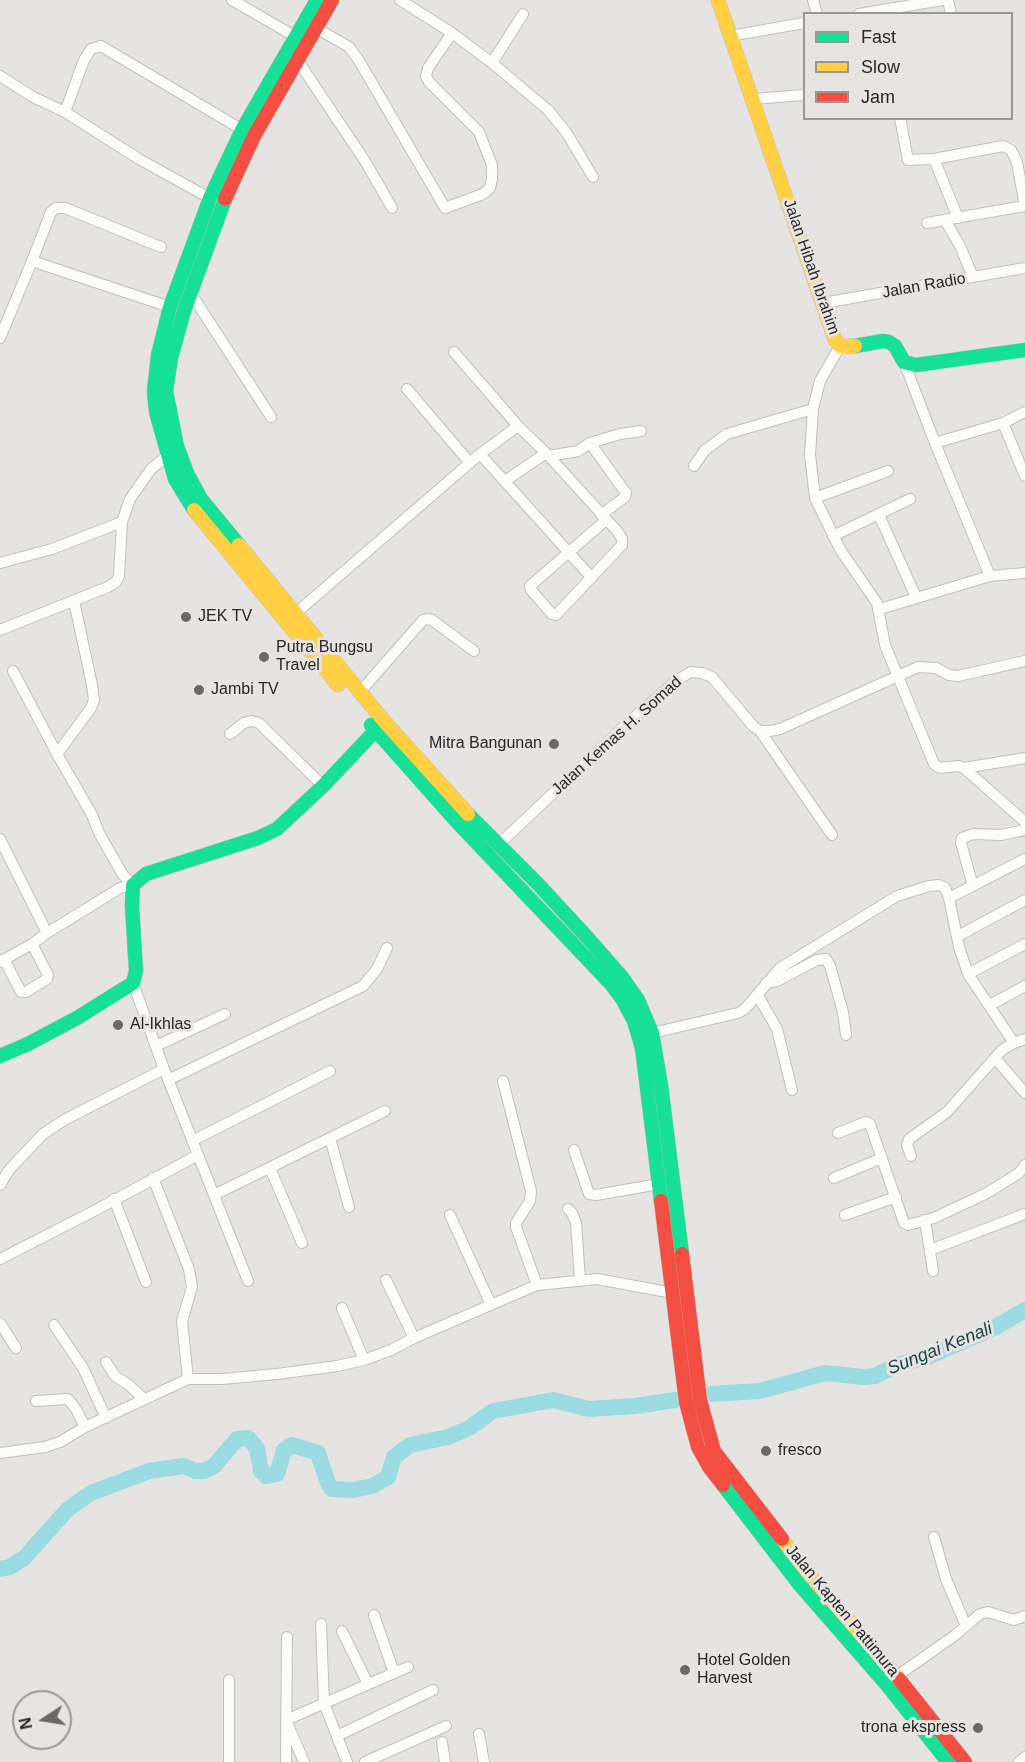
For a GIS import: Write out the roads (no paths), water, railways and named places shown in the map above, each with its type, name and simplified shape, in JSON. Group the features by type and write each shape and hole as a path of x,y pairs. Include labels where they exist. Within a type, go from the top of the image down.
{"main road":[{"path":"317,0 248,133 170,307 158,355 160,391 187,473 201,499 296,613 376,730 463,818 498,845 537,883 622,976 638,1000 652,1033 659,1184 673,1293 685,1336"},
{"path":"248,133 298,61 332,0"},
{"name":"Jalan Hibah Ibrahim","path":"718,0 835,340 840,346 849,347 889,342 895,346 904,362"},
{"path":"216,201 160,391 156,412 175,479 190,506 336,672 360,692 463,818 612,985 634,1021 654,1086 685,1336"},
{"path":"904,362 916,365 1025,350"},
{"path":"0,1056 68,1023 133,983 136,971 133,885 146,874 258,838 277,829 323,786 376,730"},
{"name":"Jalan Kapten Pattimura","path":"685,1336 715,1464 948,1762"},
{"name":"Jalan Kapten Pattimura","path":"795,1568 897,1676 965,1762"}],"street":[{"path":"231,0 296,37"},
{"path":"400,0 452,33 516,81 554,116 593,177"},
{"path":"871,12 942,0"},
{"path":"492,63 523,14"},
{"path":"730,36 803,23"},
{"path":"316,28 349,47 358,59 445,208 483,194 490,188 492,179 492,165 479,132 429,82 426,76 452,33"},
{"path":"65,112 84,60 91,49 101,46 248,133"},
{"path":"298,61 392,207"},
{"path":"0,76 33,97 65,112 139,159 216,201"},
{"path":"753,99 803,94"},
{"path":"900,120 909,160 934,159 1003,146 1011,150 1015,156 1023,185 1025,206 927,223"},
{"path":"934,159 958,218"},
{"path":"0,338 2,323 32,261 51,212 56,208 64,208 161,247"},
{"path":"945,220 960,246 973,277"},
{"path":"32,261 170,307"},
{"name":"Jalan Radio","path":"823,303 1025,268"},
{"path":"190,292 271,417"},
{"path":"840,346 820,381 813,409 810,455 815,498 833,536 874,596 880,609 885,645 934,764 940,768 958,766 964,768 1025,822"},
{"path":"454,352 518,426 547,455 604,518 618,532 622,539 622,545 556,615 552,614 530,586 568,553 604,518 625,497 626,493 590,443"},
{"path":"904,362 934,442 990,576"},
{"path":"407,389 470,463"},
{"path":"694,466 705,450 727,434 813,409"},
{"path":"934,442 1003,423 1025,412"},
{"path":"1003,423 1025,476"},
{"path":"296,613 480,454 518,426"},
{"path":"505,481 547,455 579,451 590,443 641,430"},
{"path":"480,454 591,577"},
{"path":"0,628 74,601 116,582 119,576 123,522 130,499 152,469 167,456"},
{"path":"815,498 888,471"},
{"path":"833,536 910,499"},
{"path":"879,515 916,597"},
{"path":"0,563 52,549 123,522"},
{"path":"880,609 990,576 1025,573"},
{"path":"57,754 91,708 94,700 74,601"},
{"path":"360,692 423,620 432,620 474,651"},
{"path":"760,730 780,729 918,667 936,668 949,675 958,676 1025,661"},
{"path":"13,671 92,815 99,833 123,875 133,885"},
{"name":"Jalan Kemas H. Somad","path":"498,845 629,722 677,680 691,672 712,677 753,726 760,730"},
{"path":"230,734 244,723 252,721 259,723 323,786"},
{"path":"760,730 832,835"},
{"path":"964,768 1025,758"},
{"path":"973,886 960,843 962,838 973,834 1001,835 1025,830"},
{"path":"0,839 3,852 47,933"},
{"path":"949,898 1025,859"},
{"path":"32,945 48,979 26,992 21,992 2,961 32,945 47,933 120,888 133,885"},
{"path":"652,1033 738,1013 745,1009 780,968 897,896 939,885 945,888 949,898 968,974 1014,1042"},
{"path":"958,936 1025,900"},
{"path":"968,974 1025,944"},
{"path":"0,1185 9,1170 43,1134 66,1119 363,987 377,969 387,948"},
{"path":"766,983 782,978 817,960 825,959 830,966 843,1012 846,1035"},
{"path":"133,983 166,1075 248,1281"},
{"path":"990,1005 1025,986"},
{"path":"757,994 777,1029 792,1090"},
{"path":"156,1046 225,1014"},
{"path":"911,1155 907,1145 908,1140 947,1112 1007,1046 1025,1039"},
{"path":"994,1058 1025,1093"},
{"path":"192,1141 330,1071"},
{"path":"503,1081 531,1191 530,1201 516,1227 537,1285"},
{"path":"214,1195 385,1111"},
{"path":"838,1133 859,1124 869,1123 905,1224 910,1225 968,1202 1003,1184 1019,1173 1025,1165"},
{"path":"330,1138 350,1207"},
{"path":"574,1150 589,1194 596,1195 659,1184"},
{"path":"0,1259 198,1155"},
{"path":"834,1178 882,1158"},
{"path":"270,1168 302,1242"},
{"path":"153,1178 189,1269 192,1287 182,1321 188,1379"},
{"path":"845,1215 896,1197"},
{"path":"114,1199 146,1282"},
{"path":"568,1209 576,1223 580,1279"},
{"path":"930,1250 1025,1214"},
{"path":"450,1215 491,1305"},
{"path":"925,1220 933,1271"},
{"path":"0,1453 45,1447 60,1442 84,1427 188,1379 222,1379 277,1374 364,1360 537,1285 580,1279 615,1281 673,1293"},
{"path":"386,1280 414,1338"},
{"path":"342,1308 364,1360"},
{"path":"0,1323 16,1348"},
{"path":"54,1325 82,1368 106,1418"},
{"path":"106,1362 115,1376 144,1399"},
{"path":"36,1401 68,1399 76,1409 84,1427"},
{"path":"934,1537 946,1579 966,1626"},
{"path":"897,1676 984,1612 1014,1620 1025,1616"},
{"path":"374,1615 394,1673"},
{"path":"321,1624 324,1703 347,1762"},
{"path":"342,1630 368,1684"},
{"path":"286,1762 287,1637"},
{"path":"286,1720 408,1667"},
{"path":"229,1680 229,1762"},
{"path":"337,1736 434,1690"},
{"path":"286,1720 304,1762"},
{"path":"365,1762 446,1726"},
{"path":"479,1734 484,1762"},
{"path":"442,1742 445,1762"},
{"path":"1019,1762 1025,1756"}],"waterway":[{"name":"Sungai Kenali","path":"710,1394 760,1391 825,1373 875,1376 897,1365 930,1356 994,1328 1025,1310"},
{"path":"0,1569 10,1567 24,1558 68,1509 91,1493 149,1471 184,1466 195,1471 204,1471 214,1466 237,1439 248,1438 257,1448 261,1471 266,1476 277,1474 284,1450 292,1445 318,1453 332,1489 353,1490 373,1486 388,1477 394,1457 410,1445 448,1437 469,1428 493,1411 553,1400 589,1409 635,1406 675,1400"}],"place":[{"name":"JEK TV","path":"186,617"},
{"name":"Putra Bungsu Travel","path":"264,657"},
{"name":"Jambi TV","path":"199,690"},
{"name":"Mitra Bangunan","path":"554,744"},
{"name":"Al-Ikhlas","path":"118,1025"},
{"name":"fresco","path":"766,1451"},
{"name":"Hotel Golden Harvest","path":"685,1670"},
{"name":"trona ekspress","path":"978,1728"}]}
